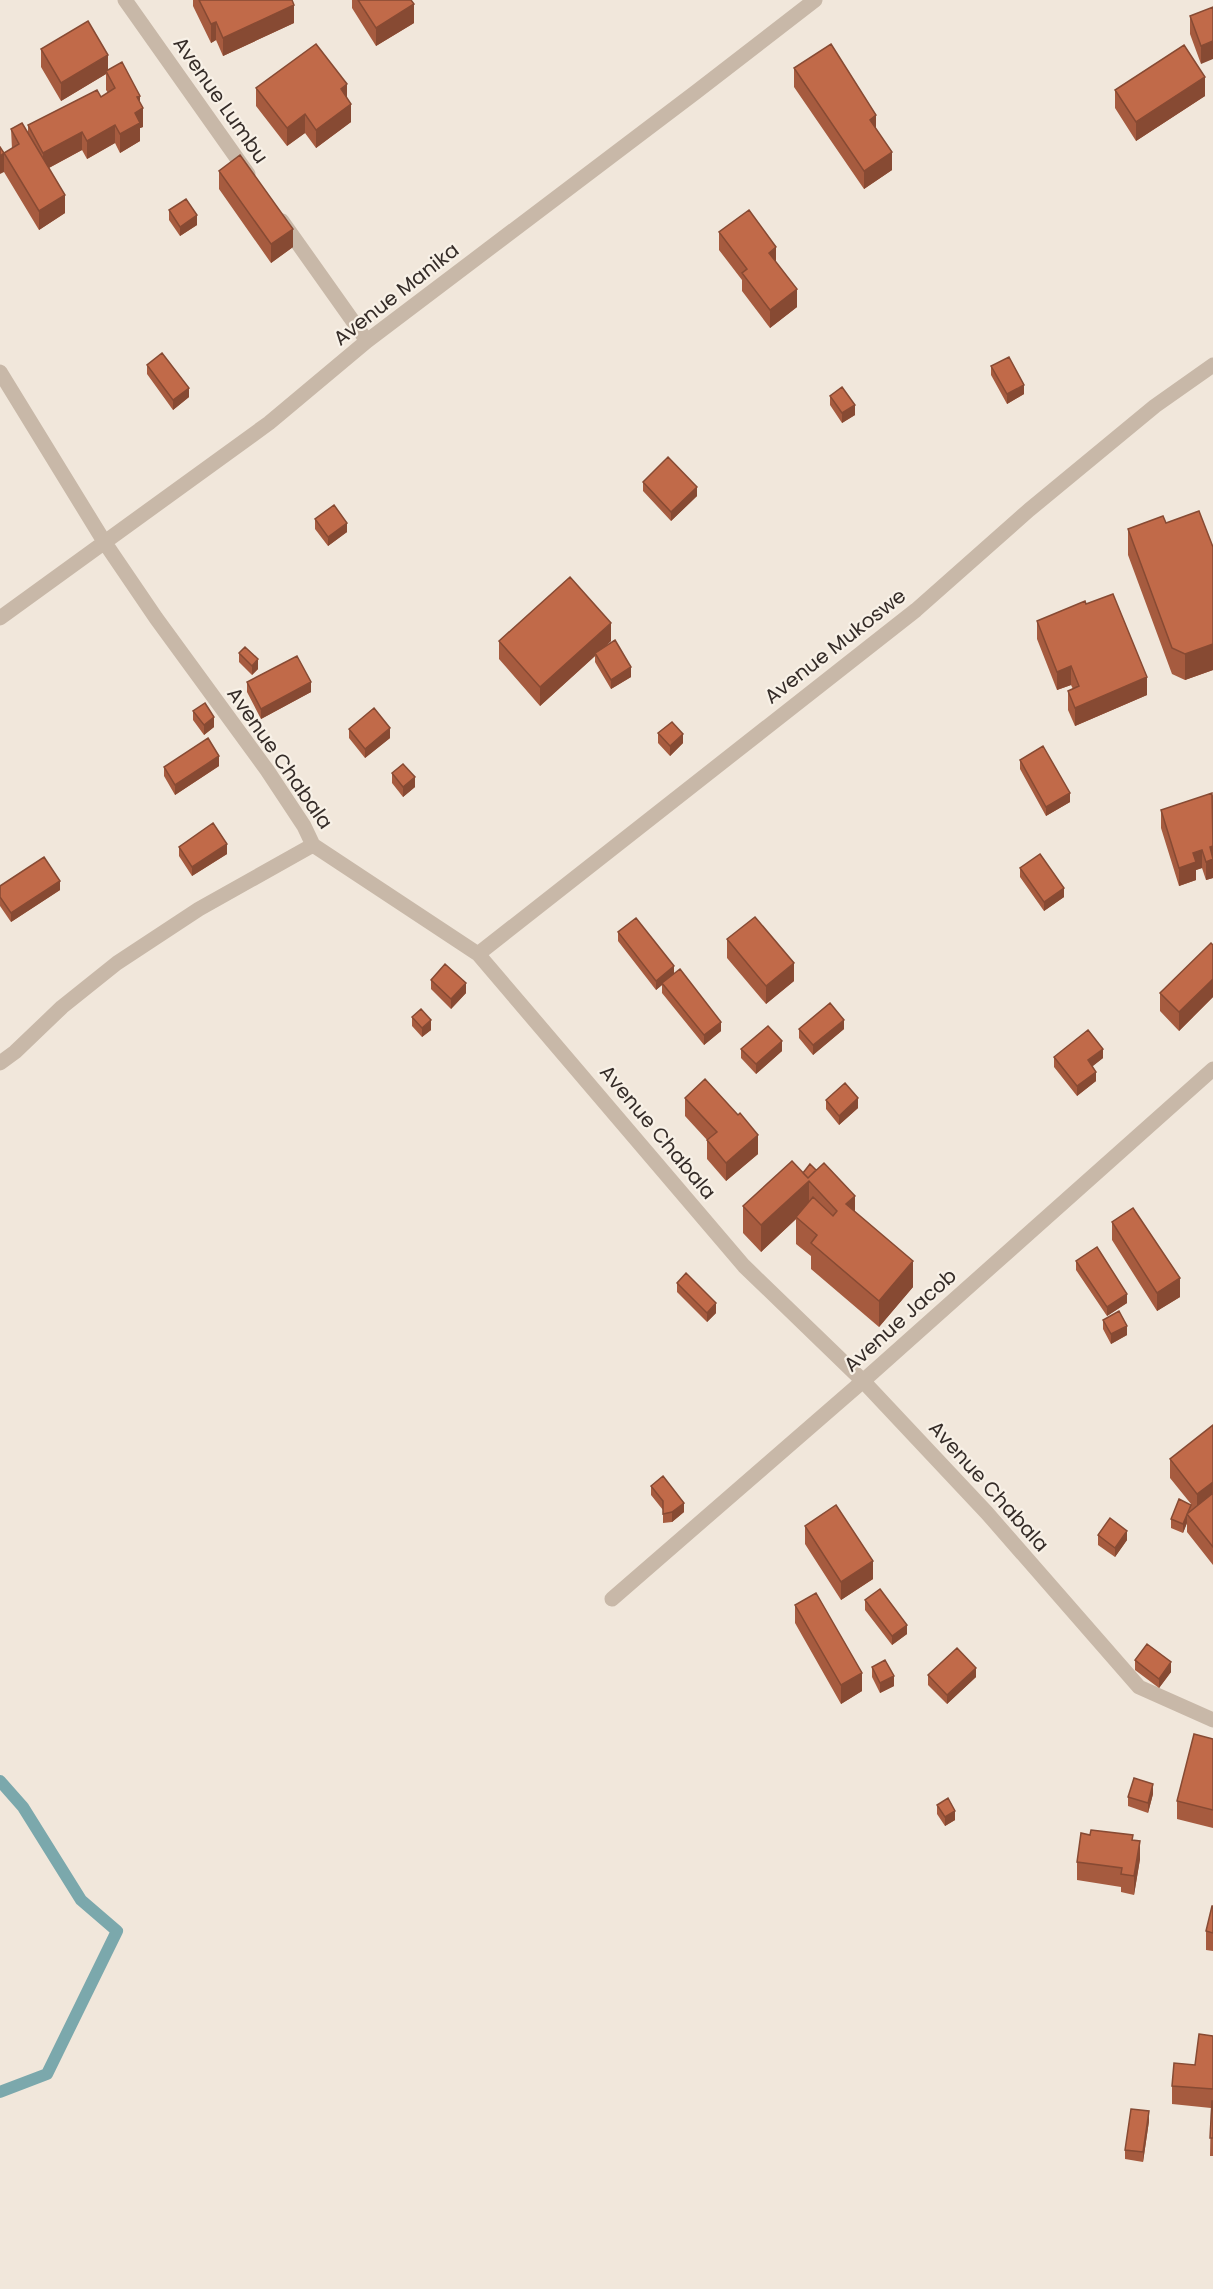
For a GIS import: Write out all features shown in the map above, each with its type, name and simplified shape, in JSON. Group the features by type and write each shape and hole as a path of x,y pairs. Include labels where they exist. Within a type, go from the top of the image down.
{"street":[{"name":"Avenue Lumbu","path":"125,0 256,185"},
{"name":"Avenue Manika","path":"0,618 269,423 367,341 696,93 815,0"},
{"path":"270,204 367,341"},
{"name":"Avenue Mukoswe","path":"478,954 916,610 1029,510 1146,413 1213,366"},
{"name":"Avenue Chabala","path":"0,372 105,543 156,618 267,770 314,845 478,954 744,1266 863,1381 987,1513 1139,1688 1213,1720"},
{"path":"0,1063 15,1052 62,1007 117,963 199,909 314,845"},
{"name":"Avenue Jacob","path":"612,1599 863,1381 1213,1069"}],"building":[{"path":"199,0 292,0 294,5 223,38 216,22 211,24"},
{"path":"358,0 411,0 414,4 376,28"},
{"path":"1213,7 1213,41 1201,46 1190,16"},
{"path":"88,21 108,55 61,83 41,49"},
{"path":"316,44 347,84 341,89 351,104 316,130 305,114 287,128 256,88"},
{"path":"831,44 876,115 870,120 892,152 864,171 794,68"},
{"path":"1184,45 1205,77 1136,122 1115,90"},
{"path":"122,62 140,96 137,97 143,108 135,113 140,123 120,134 115,125 87,141 82,132 43,153 28,125 97,90 101,97 115,88 106,71"},
{"path":"22,123 65,195 39,211 4,153 19,144 11,129"},
{"path":"240,155 293,229 271,244 219,171"},
{"path":"186,199 197,215 180,227 169,210"},
{"path":"749,210 776,247 769,253 797,289 770,310 742,273 747,269 719,232"},
{"path":"162,353 189,388 173,400 147,365"},
{"path":"1009,357 1024,385 1007,394 991,366"},
{"path":"842,387 855,405 842,413 830,396"},
{"path":"668,457 697,487 671,512 643,482"},
{"path":"334,505 347,523 328,537 315,519"},
{"path":"1199,511 1213,547 1213,644 1185,654 1172,648 1128,529 1163,516 1166,523"},
{"path":"570,577 611,623 540,687 499,641"},
{"path":"1113,594 1147,677 1075,708 1068,691 1079,686 1071,666 1057,672 1037,621 1085,601 1086,604"},
{"path":"615,640 631,667 611,680 595,653"},
{"path":"245,647 258,659 252,666 239,653"},
{"path":"297,656 311,682 261,709 247,682"},
{"path":"205,703 214,717 204,725 193,711"},
{"path":"374,708 390,728 365,749 349,729"},
{"path":"672,722 683,734 670,746 658,733"},
{"path":"208,738 219,756 175,785 164,767"},
{"path":"1043,746 1070,793 1046,807 1020,760"},
{"path":"403,764 415,777 403,787 392,773"},
{"path":"1212,793 1213,846 1210,847 1213,859 1206,862 1202,850 1193,853 1196,862 1179,868 1161,810"},
{"path":"213,823 227,844 192,867 179,847"},
{"path":"1040,854 1064,888 1044,902 1020,868"},
{"path":"44,857 60,881 11,913 0,897 0,886"},
{"path":"755,917 794,963 766,986 727,939"},
{"path":"636,918 674,966 656,981 618,932"},
{"path":"1211,943 1213,945 1213,979 1179,1012 1160,993"},
{"path":"445,964 466,983 451,999 431,980"},
{"path":"680,969 721,1022 704,1035 662,983"},
{"path":"830,1003 844,1020 813,1045 799,1029"},
{"path":"421,1009 431,1020 422,1028 412,1017"},
{"path":"768,1026 782,1041 756,1064 741,1049"},
{"path":"1088,1030 1103,1049 1088,1060 1096,1072 1077,1086 1054,1057"},
{"path":"705,1079 738,1115 740,1113 758,1135 726,1163 707,1140 717,1132 685,1098"},
{"path":"845,1083 858,1098 839,1116 826,1100"},
{"path":"792,1161 808,1178 824,1163 855,1196 846,1204 913,1261 879,1301 811,1243 817,1235 796,1217 813,1197 833,1216 837,1211 809,1181 761,1225 743,1206"},
{"path":"810,1164 816,1170 808,1178 803,1173"},
{"path":"1133,1208 1180,1278 1157,1293 1112,1222"},
{"path":"1097,1247 1127,1294 1107,1307 1076,1261"},
{"path":"686,1273 716,1303 707,1313 677,1283"},
{"path":"1119,1311 1127,1326 1111,1334 1103,1320"},
{"path":"1213,1425 1213,1482 1197,1494 1170,1459"},
{"path":"663,1476 684,1503 672,1512 663,1514 663,1501 651,1486"},
{"path":"1213,1493 1213,1547 1187,1514"},
{"path":"1179,1499 1191,1505 1183,1524 1171,1519"},
{"path":"836,1505 873,1561 841,1582 805,1526"},
{"path":"1110,1518 1127,1531 1115,1548 1098,1535"},
{"path":"880,1589 907,1625 892,1636 865,1600"},
{"path":"816,1593 862,1673 841,1685 795,1605"},
{"path":"1147,1644 1171,1662 1159,1679 1135,1660"},
{"path":"957,1648 976,1668 947,1695 928,1675"},
{"path":"885,1660 894,1676 880,1683 872,1667"},
{"path":"1194,1734 1213,1739 1213,1810 1177,1801"},
{"path":"1134,1778 1153,1784 1148,1803 1128,1797"},
{"path":"948,1798 955,1811 945,1817 937,1805"},
{"path":"1091,1830 1133,1835 1132,1840 1140,1841 1134,1876 1121,1874 1122,1868 1077,1862 1081,1833 1090,1835"},
{"path":"1213,1906 1213,1933 1206,1931"},
{"path":"1199,2034 1213,2036 1213,2089 1172,2086 1174,2063 1195,2065"},
{"path":"1212,2101 1213,2138 1210,2138"},
{"path":"1131,2109 1149,2111 1143,2152 1125,2150"}],"waterway":[{"path":"0,1781 23,1807 81,1900 117,1931 47,2074 0,2092"}]}
